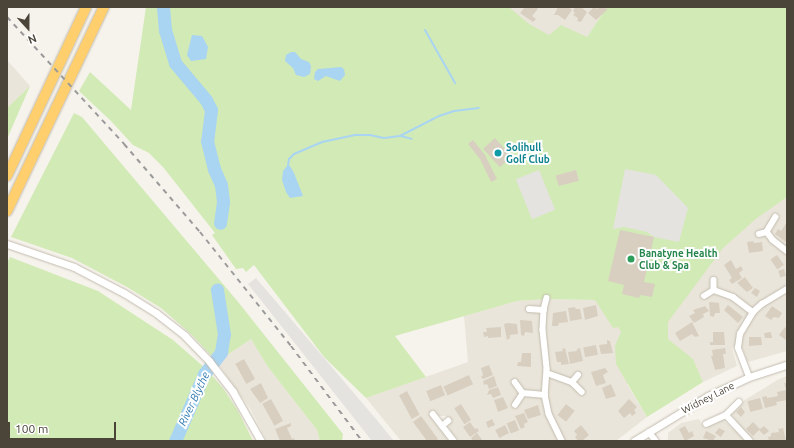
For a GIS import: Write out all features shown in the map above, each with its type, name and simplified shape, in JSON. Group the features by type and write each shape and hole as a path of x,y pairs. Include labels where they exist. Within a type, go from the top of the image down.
{"highway":[{"path":"7,176 86,7"},
{"path":"7,211 104,7"}],"street":[{"path":"759,234 767,232 776,217"},
{"path":"767,232 773,240 787,251"},
{"path":"7,244 74,267 124,293 156,314 185,336 218,372 247,414 261,441"},
{"path":"714,280 714,290"},
{"path":"749,378 738,348 740,334 753,312 762,304 787,289"},
{"path":"704,296 714,290"},
{"path":"714,290 733,297 753,312"},
{"path":"547,298 544,310 543,330 547,373 545,395 549,414 562,441"},
{"path":"529,309 544,310"},
{"name":"Widney Lane","path":"634,441 708,396 749,378 787,365"},
{"path":"547,373 572,382 582,392"},
{"path":"572,382 578,375"},
{"path":"515,382 523,393 545,395"},
{"path":"515,405 523,393"},
{"path":"706,424 726,415 739,402"},
{"path":"433,414 454,441"},
{"path":"726,415 750,441"},
{"path":"442,426 448,421"},
{"path":"649,432 656,441"}],"shaded area":[{"path":"501,7 607,7 575,55"},
{"path":"7,60 30,86 7,108"},
{"path":"625,169 656,175 688,208 679,242 654,237 647,232 624,227 613,229"},
{"path":"539,170 555,210 532,219 516,179"},
{"path":"787,197 787,351 748,362 741,345 732,348 737,366 703,382 693,360 627,384 647,417 616,441 459,441 449,429 448,425 451,422 446,416 439,416 435,411 429,415 450,441 401,441 366,398 468,362 464,316 517,301 547,299 595,300 721,241"},
{"path":"256,278 394,441 372,441 248,284"},
{"path":"251,339 268,367 317,430 320,441 267,441 251,410 217,362"},
{"path":"787,376 787,441 668,441 668,433 681,423 699,419 704,428 723,420 736,431 740,427 731,413 743,401 779,379"}],"green space":[{"path":"146,7 509,7 529,24 549,35 561,25 587,37 607,7 787,7 787,197 757,218 723,248 668,322 668,339 693,359 703,382 647,417 616,364 615,346 621,332 618,327 613,328 595,300 547,299 517,301 395,336 426,377 366,398 324,357 254,265 246,272 243,268 236,269 212,235 215,233 163,167 149,153 133,145 111,121 79,91 90,72 131,110"},
{"path":"30,86 7,139 7,108"},
{"path":"74,113 82,117 239,303 343,434 342,441 320,441 317,430 268,367 251,339 217,362 192,335 161,308 127,287 72,258 11,237"},
{"path":"10,257 98,291 173,340 205,368 223,388 238,411 253,441 7,441 7,263"}],"water":[{"path":"192,35 202,36 208,47 206,59 191,61 187,55"},
{"path":"291,52 295,52 301,59 309,62 311,66 310,74 304,77 296,75 293,68 285,61 286,55"},
{"path":"341,67 344,69 345,75 340,81 326,76 318,81 314,79 315,72 318,69"},
{"path":"287,166 290,166 294,173 303,196 290,198 286,192 282,180 283,171"}],"building":[{"path":"525,7 536,7 538,9 532,16 536,19 533,22 520,13"},
{"path":"558,7 568,7 572,10 565,20 558,15 554,15"},
{"path":"575,7 581,7 587,12 581,22 577,21 578,18 573,15 575,13 573,11"},
{"path":"594,7 597,9 599,7 608,9 596,20 588,13"},
{"name":"Solihull Golf Club","path":"495,138 512,157 500,167 483,149"},
{"path":"473,140 485,155 497,179 491,182 480,159 468,144"},
{"path":"576,170 579,181 559,186 556,175"},
{"path":"787,222 786,242 775,234 778,229 781,231"},
{"name":"Banatyne Health Club & Spa","path":"620,230 654,237 644,282 655,284 652,297 640,295 639,298 622,294 624,285 608,281"},
{"path":"753,241 754,243 762,242 763,251 749,253 747,242"},
{"path":"777,255 784,265 777,269 770,260"},
{"path":"731,260 736,269 741,266 743,270 739,273 742,278 732,284 729,280 732,278 724,265"},
{"path":"784,269 786,276 780,277 778,271"},
{"path":"745,277 753,288 747,292 737,283"},
{"path":"755,288 760,291 757,297 751,293"},
{"path":"709,302 719,303 720,313 715,313 714,317 710,316"},
{"path":"596,305 598,316 585,320 583,308"},
{"path":"728,305 743,317 738,323 724,310"},
{"path":"705,306 709,311 703,314 704,317 694,323 689,316 695,313 693,310"},
{"path":"772,306 782,313 779,318 774,317 771,320 765,316"},
{"path":"575,307 576,309 580,309 582,319 570,321 568,308"},
{"path":"566,311 568,322 559,323 558,326 552,326 553,313"},
{"path":"520,320 532,321 533,333 525,332 524,336 521,335"},
{"path":"692,322 699,336 695,337 692,334 680,341 675,333"},
{"path":"504,324 517,324 518,334 510,335 510,338 507,340"},
{"path":"501,327 501,337 484,337 483,332 487,332 486,328"},
{"path":"785,327 787,329 787,341 779,335"},
{"path":"713,332 724,332 725,345 710,345 710,342 713,342"},
{"path":"771,332 772,338 765,338 764,333"},
{"path":"749,337 761,337 762,345 749,346"},
{"path":"607,340 610,341 613,353 601,354 599,345 607,344"},
{"path":"596,345 598,355 585,357 583,347"},
{"path":"565,348 569,364 561,365 561,362 557,362 555,352 563,351 562,349"},
{"path":"580,348 583,361 570,364 568,352 577,351 577,349"},
{"path":"725,348 726,354 723,354 725,368 715,370 711,356 713,356 712,350"},
{"path":"522,353 531,353 531,367 517,366 518,362 521,362"},
{"path":"244,359 255,379 246,384 235,364"},
{"path":"489,365 493,375 483,379 481,377 483,375 481,368"},
{"path":"605,368 608,372 603,375 606,383 596,386 591,372"},
{"path":"469,375 473,384 447,396 443,386"},
{"path":"494,376 497,386 489,389 487,384 484,385 483,381"},
{"path":"261,383 268,398 260,403 250,389"},
{"path":"784,383 787,383 787,400 776,402 777,405 765,408 762,397 767,396 767,398 778,396 777,392 786,390"},
{"path":"611,384 616,396 606,399 602,388"},
{"path":"441,385 445,395 430,401 426,391"},
{"path":"498,387 501,395 493,398 491,394 487,395 489,390"},
{"path":"407,391 420,415 412,419 399,395"},
{"path":"503,397 508,408 498,412 494,400"},
{"path":"760,398 763,409 750,412 747,401"},
{"path":"271,399 283,421 274,426 262,404"},
{"path":"629,399 637,407 634,410 636,413 632,416 630,413 624,418 618,411"},
{"path":"461,404 471,420 464,424 454,408"},
{"path":"566,404 575,411 566,422 557,415"},
{"path":"538,405 541,415 528,419 524,410"},
{"path":"741,407 745,412 741,417 736,412"},
{"path":"524,413 528,422 524,424 525,427 521,429 515,416"},
{"path":"421,416 438,439 436,441 427,441 413,422"},
{"path":"492,419 495,425 488,428 486,422"},
{"path":"515,420 519,430 511,434 507,423"},
{"path":"470,422 475,429 477,428 479,431 470,437 463,427"},
{"path":"753,422 760,429 764,426 769,431 764,435 759,430 753,436 746,429"},
{"path":"291,423 291,426 287,428 292,439 294,438 295,441 280,441 275,429"},
{"path":"505,425 509,433 499,438 495,430"},
{"path":"581,425 589,435 582,441 578,441 575,437 577,435 574,431"},
{"path":"685,426 689,433 692,431 694,436 685,441 679,429"},
{"path":"719,428 725,431 721,437 715,433"},
{"path":"783,428 786,441 769,441 768,437 771,436 771,433 779,432 778,429"},
{"path":"706,431 716,436 713,441 703,438"},
{"path":"477,433 483,441 473,441 471,438"}],"waterway":[{"name":"River Blythe","path":"163,7 165,30 175,63 206,100 211,110 207,141 214,169 221,185 223,202 220,223"},
{"path":"425,30 455,83"},
{"path":"288,166 289,159 294,154 322,142 356,135 370,135 384,138 400,136 439,116 454,111 479,108"},
{"path":"401,136 412,139"},
{"name":"River Blythe","path":"175,441 204,374 221,352 224,334 217,290"}],"railway":[{"path":"7,17 124,144 200,232 291,346 362,441"}],"place":[{"name":"Solihull Golf Club","path":"498,153"},
{"name":"Banatyne Health Club & Spa","path":"631,259"}]}
